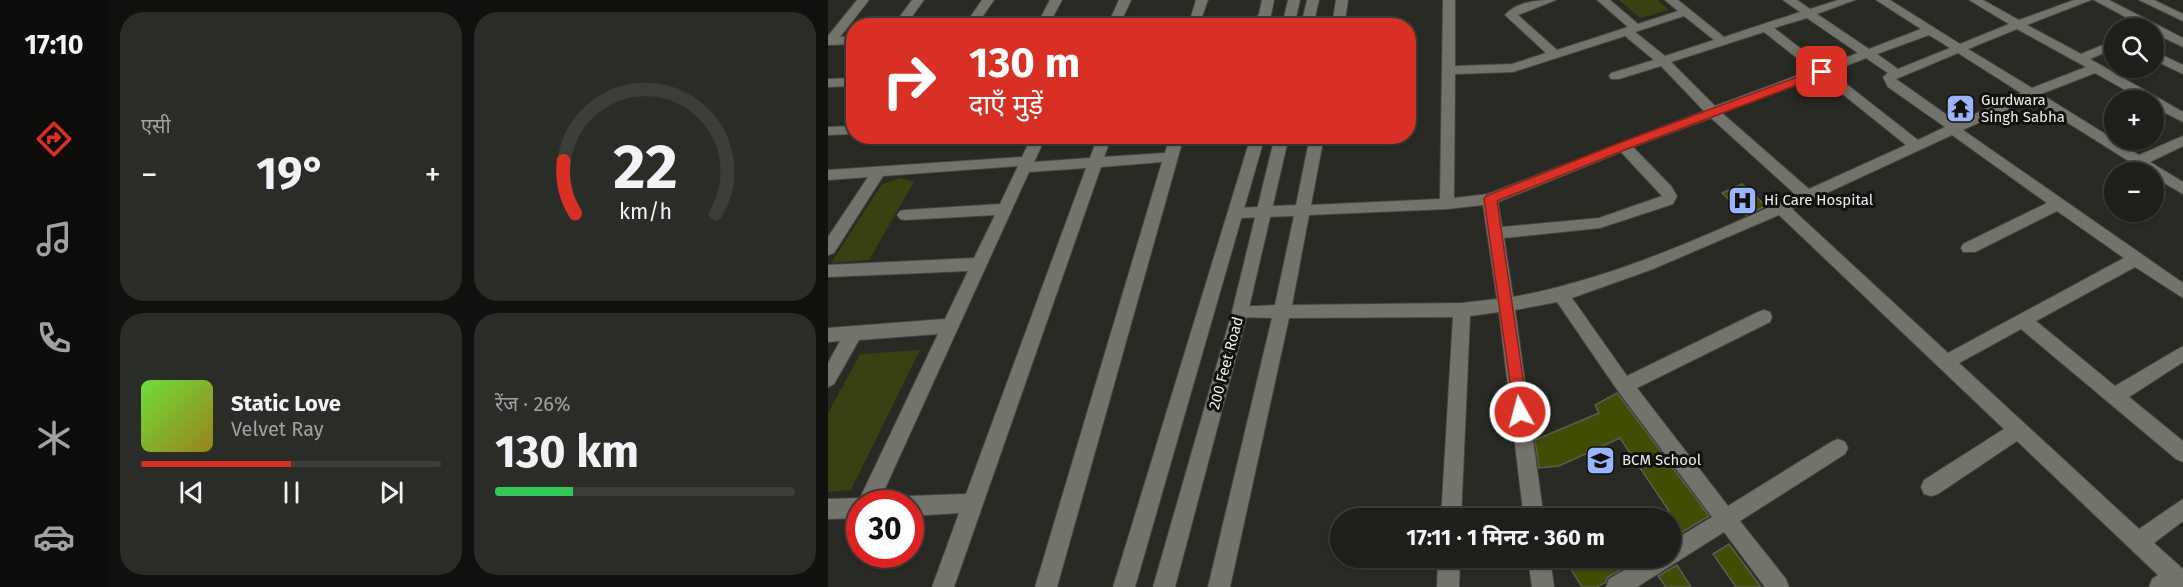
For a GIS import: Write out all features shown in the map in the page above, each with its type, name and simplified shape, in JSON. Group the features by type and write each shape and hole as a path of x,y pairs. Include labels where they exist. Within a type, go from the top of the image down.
{"street":[{"path":"848,18 863,0"},
{"path":"905,18 918,0"},
{"path":"976,18 988,0"},
{"path":"1046,18 1056,0"},
{"path":"1117,18 1125,0"},
{"path":"1197,18 1202,0"},
{"path":"1262,18 1268,0"},
{"path":"1290,18 1294,0"},
{"path":"1309,18 1313,0"},
{"path":"1339,18 1342,0"},
{"path":"1447,204 1449,0"},
{"path":"1550,0 1517,10 1511,15 1556,55"},
{"path":"1603,0 1713,112 1807,196"},
{"path":"1671,0 1722,41"},
{"path":"1789,0 1896,74"},
{"path":"1882,0 2183,189"},
{"path":"1975,0 2134,90"},
{"path":"2038,0 2057,10"},
{"path":"2085,0 2018,24 1890,77 1893,84 2183,292"},
{"path":"2100,0 2133,18"},
{"path":"2145,0 2183,18"},
{"path":"1615,76 1842,1"},
{"path":"1448,70 1505,69 1556,55 1686,12"},
{"path":"829,41 846,20"},
{"path":"1765,27 1917,146"},
{"path":"1237,213 1447,204 1490,199 1930,30"},
{"path":"2164,34 2183,43"},
{"path":"829,41 846,40"},
{"path":"2080,59 2104,49"},
{"path":"2164,60 2183,70"},
{"path":"1240,312 1462,310 1561,295 1647,265 1781,208 2031,93 2096,68"},
{"path":"828,83 846,82"},
{"path":"2164,107 2183,118"},
{"path":"830,133 846,131"},
{"path":"2139,161 2183,141"},
{"path":"874,490 1035,144"},
{"path":"943,587 1103,144"},
{"path":"1046,587 1175,144"},
{"path":"1124,587 1256,144"},
{"name":"200 Feet Road","path":"1164,587 1240,312 1280,144"},
{"path":"1219,587 1282,312 1316,144"},
{"path":"1496,233 1600,223 1668,200 1670,196 1666,190 1623,146"},
{"path":"828,175 879,171 1096,164 1171,157"},
{"path":"828,249 879,171"},
{"path":"1490,199 1533,508"},
{"path":"1969,248 2058,204"},
{"path":"1781,208 2138,542 2172,582"},
{"path":"905,215 1005,209"},
{"path":"1946,362 2136,259"},
{"path":"828,271 979,264"},
{"path":"1561,295 1624,386 1725,521 1778,587"},
{"path":"1452,508 1462,310"},
{"path":"1624,386 1764,317"},
{"path":"2023,321 2183,453"},
{"path":"828,335 949,326"},
{"path":"828,379 854,333"},
{"path":"2115,396 2183,353"},
{"path":"1931,487 2018,430"},
{"path":"1681,548 1838,448"},
{"path":"924,505 974,503"},
{"path":"828,509 846,508"},
{"path":"2138,542 2183,509"},
{"path":"1448,587 1449,568"},
{"path":"1540,568 1543,587"},
{"path":"1617,587 1648,568"}],"green space":[{"path":"1619,0 1657,0 1669,10 1640,18"},
{"path":"900,178 914,182 869,260 831,263 882,184"},
{"path":"920,350 851,490 828,492 828,413 860,354"}],"building":[{"path":"1742,184 1766,206 1746,215 1722,193"},
{"name":"BCM School","path":"1617,393 1709,516 1681,533 1681,508 1667,508 1620,438 1559,466 1539,468 1535,440 1599,413 1595,405"},
{"path":"1729,544 1761,587 1736,587 1713,554"},
{"path":"1570,568 1624,568 1597,587 1582,587"},
{"path":"1672,568 1679,568 1691,587 1666,587 1658,576"}],"place":[{"name":"Gurdwara Singh Sabha","path":"1960,109"},
{"name":"Hi Care Hospital","path":"1743,200"},
{"name":"BCM School","path":"1601,460"}],"route":[{"path":"1520,412 1490,199 1623,146 1822,72"}]}
